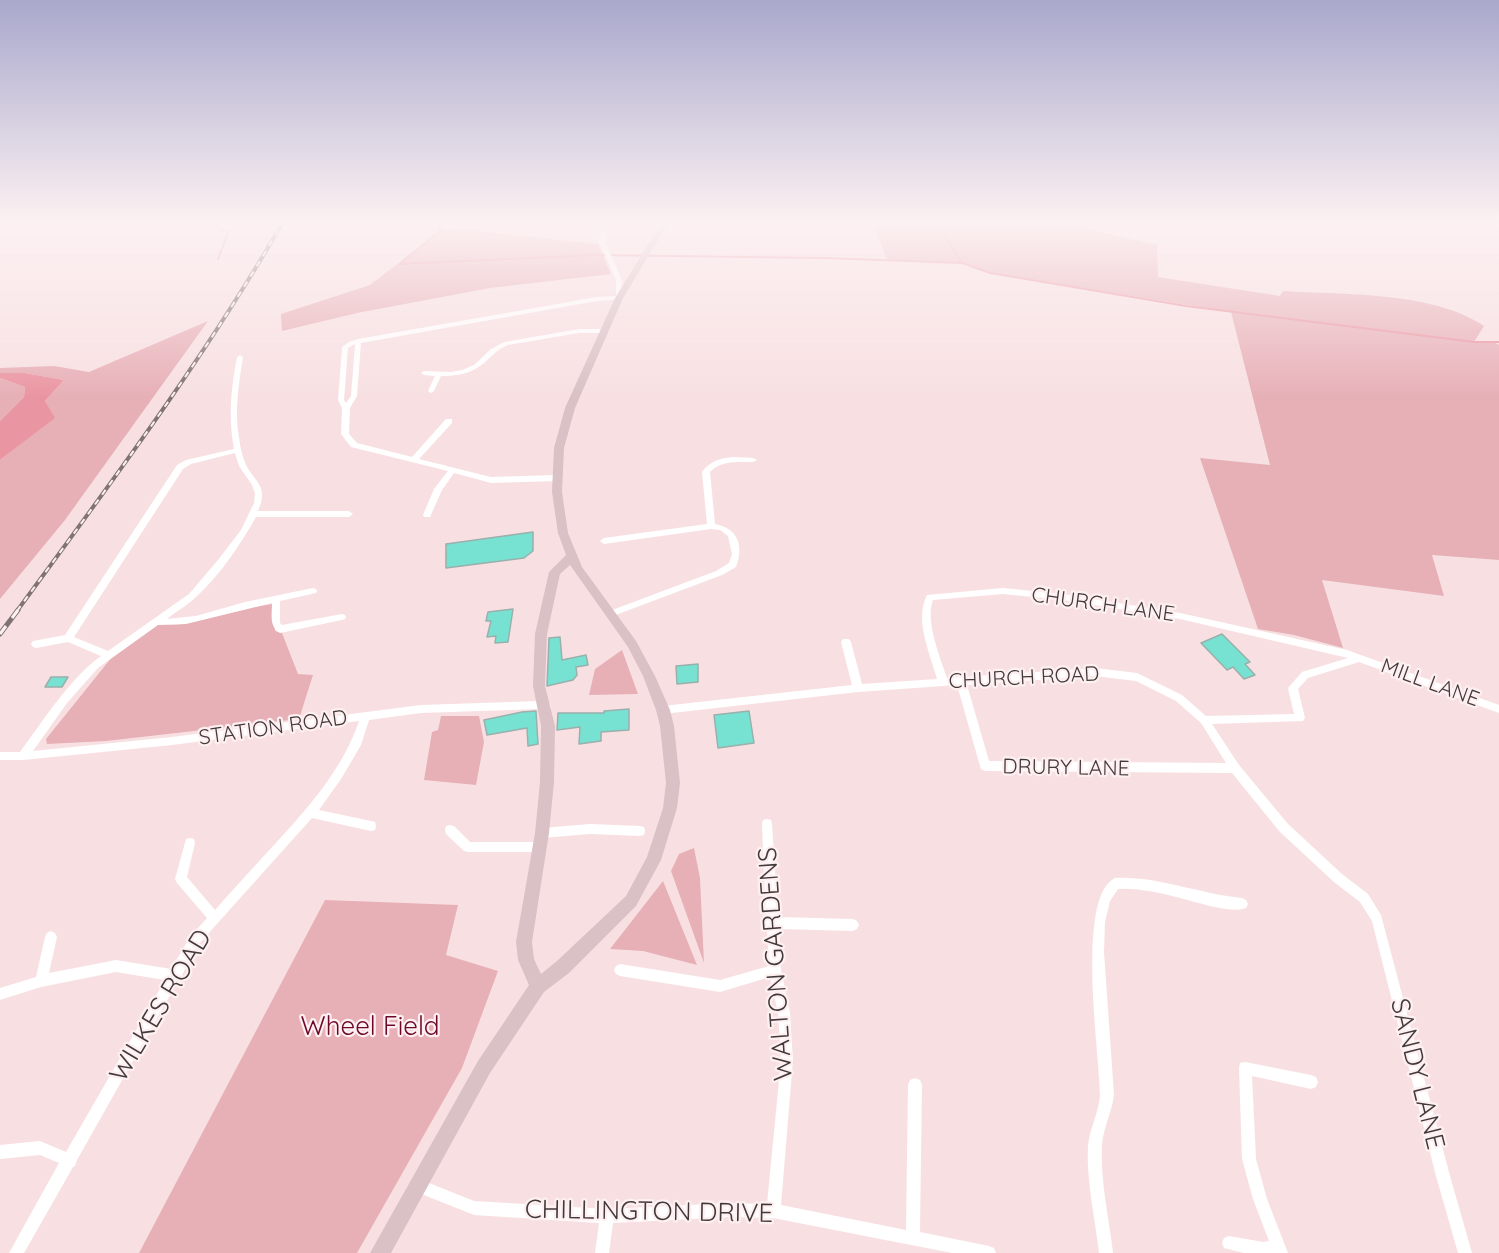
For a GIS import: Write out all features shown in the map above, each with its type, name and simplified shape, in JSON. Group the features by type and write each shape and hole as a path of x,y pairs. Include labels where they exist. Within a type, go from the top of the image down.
{"street":[{"path":"619,280 619,298"},
{"path":"380,1253 484,1067 538,986 563,967 631,901 654,860 670,808 673,783 663,710 642,661 581,574 560,522 557,478 566,419 619,298 630,280"},
{"path":"557,478 498,481 452,471 349,442 345,434 346,408 341,398 345,347 358,341 572,303 619,298"},
{"path":"424,373 469,371 496,347 506,343 579,331 606,331"},
{"path":"346,408 354,396 358,341"},
{"path":"23,756 77,684 109,655 192,596 206,583 254,514 259,501 259,490 245,472 238,450 232,406 240,357"},
{"path":"431,391 439,374"},
{"path":"414,460 449,421"},
{"path":"68,638 180,467 189,462 238,450"},
{"path":"711,526 705,472 708,467 718,462 753,460"},
{"path":"427,515 438,489 452,471"},
{"path":"254,514 349,514"},
{"path":"604,541 711,526 722,528 732,535 736,554 733,565 719,573 610,614"},
{"path":"538,986 526,960 524,942 547,783 548,726 546,708 539,686 541,634 555,572 572,556"},
{"path":"155,621 191,621 237,607 313,591"},
{"name":"CHURCH LANE","path":"943,682 929,633 926,601 930,597 1003,591 1063,597 1180,616 1284,638 1360,658"},
{"path":"276,599 276,624 280,629 342,617"},
{"path":"36,644 68,638 109,655"},
{"path":"846,642 858,688"},
{"path":"1204,720 1300,718 1293,688 1305,675 1360,658"},
{"name":"MILL LANE","path":"1360,658 1499,708"},
{"name":"CHURCH ROAD","path":"663,710 858,688 943,682 1095,672 1137,677 1179,698 1204,720 1235,768 1284,828 1338,878 1364,898"},
{"name":"DRURY LANE","path":"961,681 986,766 1235,768"},
{"name":"STATION ROAD","path":"0,756 23,756 172,741 366,715 421,710 539,705 546,708"},
{"name":"WILKES ROAD","path":"16,1253 194,941 310,813 337,777 357,742 366,715"},
{"path":"310,813 371,826"},
{"name":"WALTON GARDENS","path":"767,824 771,923 775,970 784,1013 787,1060 773,1211"},
{"path":"450,830 468,847 540,840 590,829 639,831"},
{"path":"190,843 181,879 214,918"},
{"path":"1106,1253 1095,1149 1107,1095 1098,983 1098,945 1106,896 1115,884 1133,883 1220,903 1242,904"},
{"name":"SANDY LANE","path":"1364,898 1377,919 1465,1253"},
{"path":"771,923 853,925"},
{"path":"41,981 51,937"},
{"path":"0,994 41,981 116,966 176,976"},
{"path":"620,970 720,986 775,970"},
{"path":"1230,1243 1280,1250 1249,1159 1245,1068 1311,1082"},
{"path":"913,1238 915,1085"},
{"path":"0,1152 40,1148 70,1161"},
{"name":"CHILLINGTON DRIVE","path":"419,1186 474,1208 607,1216 729,1210 773,1211 913,1238 941,1249 989,1253"},
{"path":"602,1253 607,1216"}],"green space":[{"path":"376,280 555,280 490,288 357,313 282,331 281,314 370,285"},
{"path":"1036,280 1180,280 1280,296 1283,291 1387,297 1439,306 1484,326 1474,342 1494,342 1499,345 1499,560 1432,555 1444,596 1322,580 1343,648 1294,635 1258,629 1200,458 1270,465 1231,312"},
{"path":"208,321 65,520 0,599 0,460 54,418 45,401 64,380 25,373 0,373 0,368 54,366 89,372"},
{"path":"0,378 25,387 24,397 0,421"},
{"path":"273,604 275,631 282,633 298,674 313,675 299,719 106,741 47,744 46,739 112,657 158,624 190,623 235,610"},
{"path":"622,650 638,694 589,695 595,669"},
{"path":"441,716 479,716 484,742 476,785 424,780 432,732 438,730"},
{"path":"694,848 700,878 704,963 671,871 679,854"},
{"path":"663,881 697,965 643,951 610,949"},
{"name":"Wheel Field","path":"325,900 458,905 446,955 498,971 462,1068 357,1253 139,1253"}],"shaded area":[{"path":"0,373 25,373 64,380 45,401 55,418 0,460 0,421 24,397 25,387 0,378"}],"building":[{"path":"533,532 533,551 524,558 446,568 446,544"},
{"path":"513,609 508,642 495,643 496,636 487,637 491,621 486,621 488,612"},
{"path":"1222,634 1250,662 1245,664 1255,675 1244,679 1233,667 1227,670 1201,643"},
{"path":"560,637 562,660 586,655 588,665 576,667 577,675 573,680 547,686 549,638"},
{"path":"698,664 698,682 677,684 676,666"},
{"path":"51,677 68,677 62,687 45,687"},
{"path":"629,709 629,730 601,732 601,741 579,744 580,727 557,730 558,713 604,713 604,711"},
{"path":"536,711 538,744 528,746 527,728 487,735 484,720"},
{"path":"749,711 754,743 718,748 714,715"}],"waterway":[{"path":"1034,280 1186,306 1474,342 1499,342"}],"railway":[{"path":"17,611 189,372 248,280"},
{"path":"0,634 18,610"}]}
